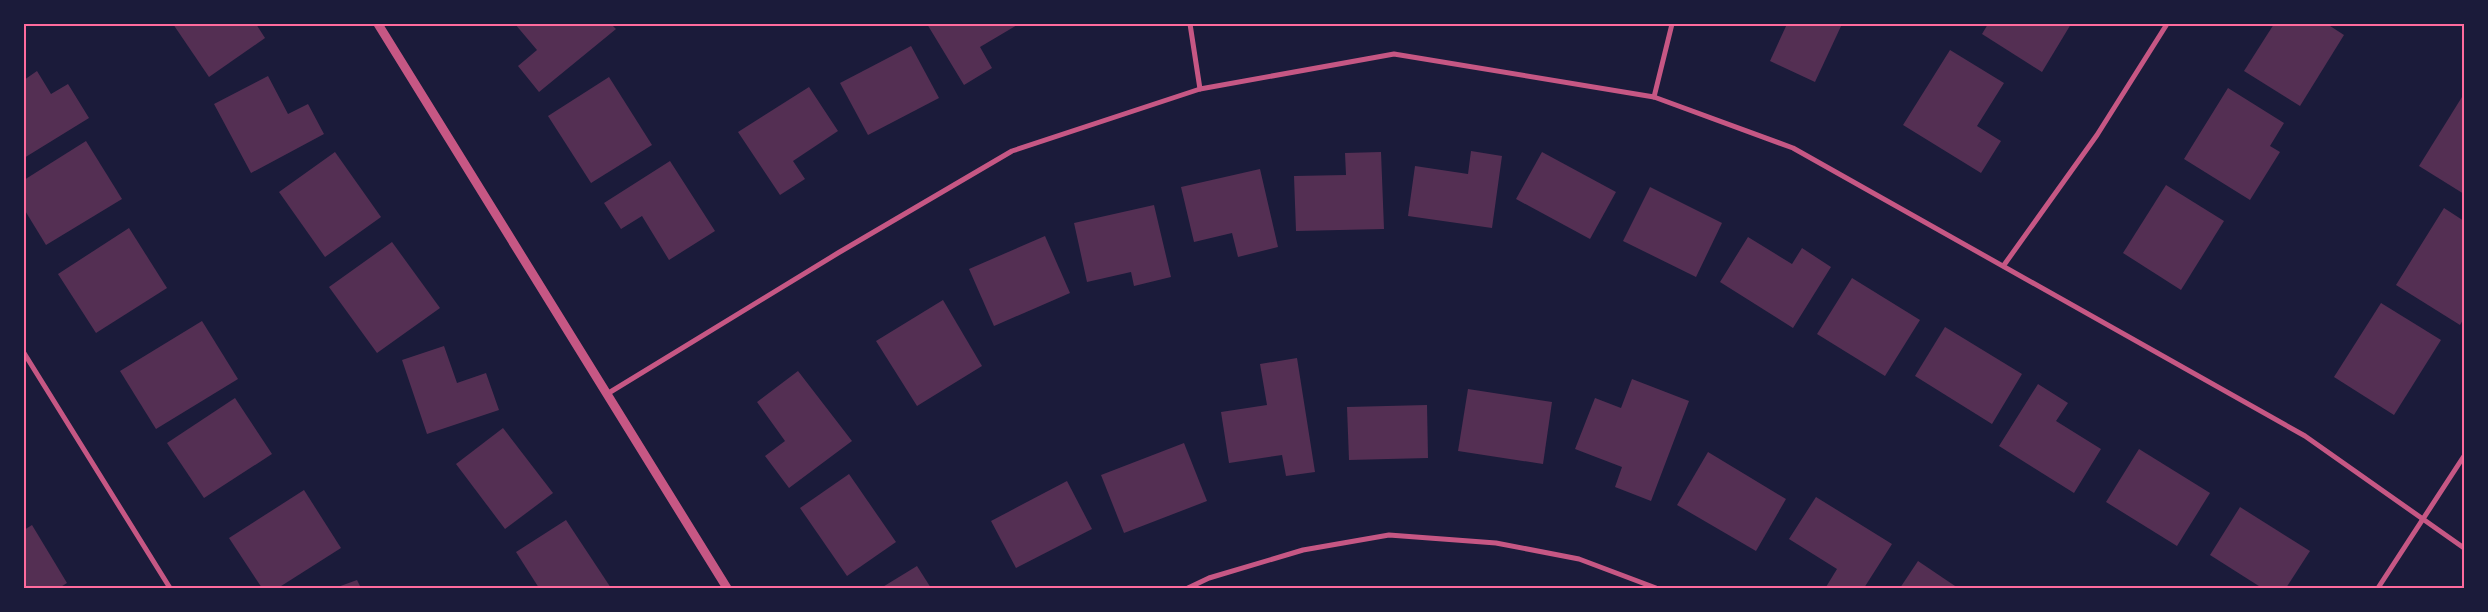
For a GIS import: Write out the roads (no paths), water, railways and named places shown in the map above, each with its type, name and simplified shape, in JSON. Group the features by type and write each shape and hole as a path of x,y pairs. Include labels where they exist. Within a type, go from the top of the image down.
{"street":[{"path":"378,24 727,588"},
{"path":"1190,24 1200,89"},
{"path":"1654,97 1672,24"},
{"path":"2004,265 2097,135 2167,24"},
{"path":"607,394 838,253 1012,151 1200,89 1394,54 1654,97 1793,148 2305,436 2464,548"},
{"path":"24,353 170,588"},
{"path":"2378,588 2464,456"},
{"path":"1188,588 1209,578 1303,550 1390,535 1496,543 1570,557 1656,588"}]}
